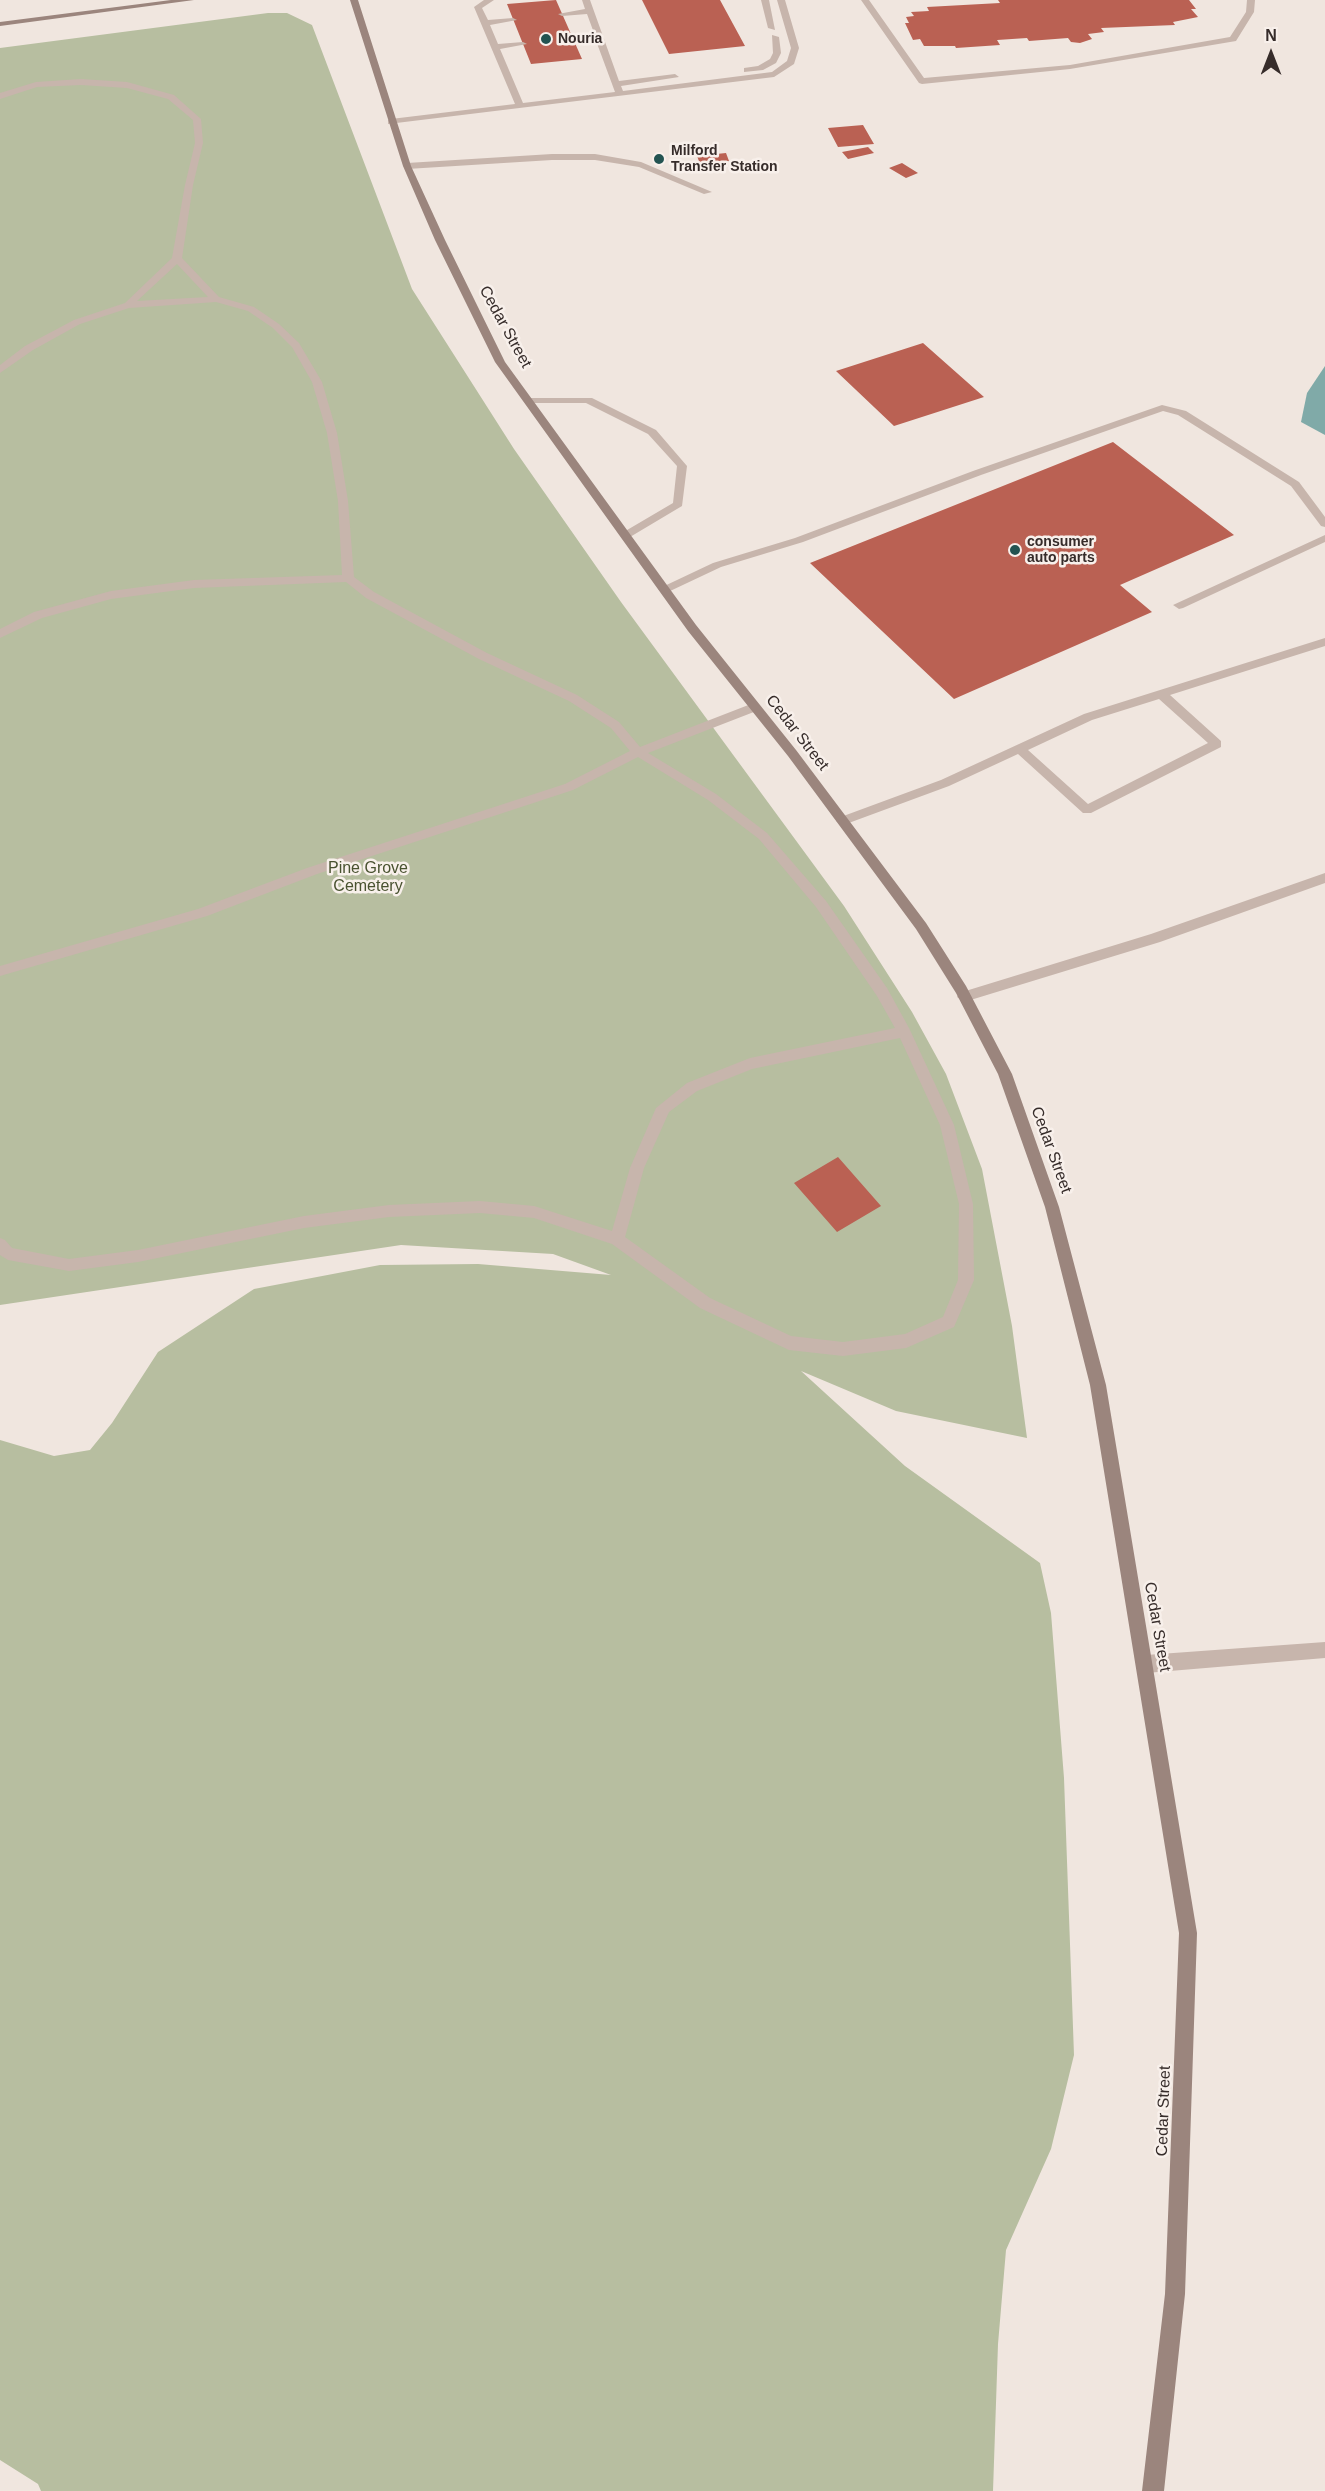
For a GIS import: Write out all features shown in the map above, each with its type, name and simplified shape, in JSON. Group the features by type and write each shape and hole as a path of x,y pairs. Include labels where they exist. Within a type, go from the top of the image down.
{"main road":[{"path":"0,24 189,0"},
{"name":"Cedar Street","path":"354,0 391,122 407,166 440,240 500,362 664,589 921,926 964,997 1005,1074 1052,1207 1098,1385 1146,1664 1188,1933 1175,2294 1153,2491"}],"street":[{"path":"490,0 478,7 520,106"},
{"path":"586,0 620,95"},
{"path":"616,84 760,68 773,62 777,53 765,0"},
{"path":"391,122 774,74 791,63 795,48 781,0"},
{"path":"865,0 922,81 1070,67 1233,39 1250,12 1251,0"},
{"path":"562,14 590,11"},
{"path":"484,23 513,20"},
{"path":"573,39 598,35"},
{"path":"495,47 523,44"},
{"path":"0,96 36,86 70,83 127,86 171,97 197,119 199,143 187,195 177,259 128,305"},
{"path":"407,166 595,157 641,165 707,192"},
{"path":"177,259 216,299"},
{"path":"0,370 29,348 77,321 128,305 216,299 251,309 276,326 296,345 317,382 332,434 343,501 348,579"},
{"path":"528,401 588,400 652,432 682,466 678,504 626,535"},
{"path":"664,589 717,565 799,540 977,472 1162,408 1182,413 1294,484 1325,524"},
{"path":"1179,605 1325,538"},
{"path":"0,634 38,615 111,595 194,584 348,579 370,595 483,656 573,698 615,725 638,752 712,797 763,836 821,904 882,992 904,1032 947,1125 966,1204 966,1280 949,1322 906,1341 843,1349 789,1343 705,1303 617,1239 534,1212 480,1207 389,1211 315,1221 138,1256 69,1265 8,1254 0,1244"},
{"path":"843,821 945,783 1088,717 1325,642"},
{"path":"1019,748 1087,810 1217,744 1161,694"},
{"path":"0,971 202,913 312,871 569,787 638,752 755,707"},
{"path":"964,997 1155,938 1325,878"},
{"path":"617,1239 637,1168 663,1108 692,1087 750,1064 904,1032"},
{"path":"1146,1664 1325,1650"}],"green space":[{"name":"Pine Grove Cemetery","path":"268,13 287,13 312,25 412,289 514,449 621,602 844,906 912,1012 946,1074 982,1169 1012,1326 1027,1438 896,1411 801,1371 905,1466 1040,1563 1051,1613 1064,1778 1074,2055 1051,2149 1006,2250 998,2344 993,2491 41,2491 38,2484 0,2460 0,1440 54,1456 90,1450 112,1423 158,1352 254,1289 380,1265 478,1264 611,1275 553,1254 401,1245 0,1305 0,48"}],"water":[{"path":"1325,366 1325,435 1301,422 1307,393"}],"building":[{"path":"556,0 582,59 531,64 507,4"},
{"path":"642,0 720,0 745,46 669,54"},
{"path":"998,0 1189,0 1196,9 1191,9 1198,17 1173,22 1175,25 1101,28 1104,32 1088,34 1092,39 1080,43 1071,42 1068,38 1029,41 1027,38 997,40 1000,45 956,48 955,46 924,46 920,39 913,40 905,23 909,23 906,17 914,16 911,12 929,11 927,7 1000,3"},
{"path":"863,125 874,144 838,147 828,128"},
{"path":"868,147 874,153 848,159 842,152"},
{"path":"726,153 729,161 700,164 697,156"},
{"path":"902,163 918,173 906,178 889,168"},
{"path":"923,343 984,397 894,426 836,371"},
{"path":"1113,442 1234,535 1120,585 1152,612 954,699 810,563"},
{"path":"838,1157 881,1206 837,1232 794,1183"}],"place":[{"name":"Nouria","path":"546,39"},
{"name":"Milford Transfer Station","path":"659,159"},
{"name":"consumer auto parts","path":"1015,550"}]}
